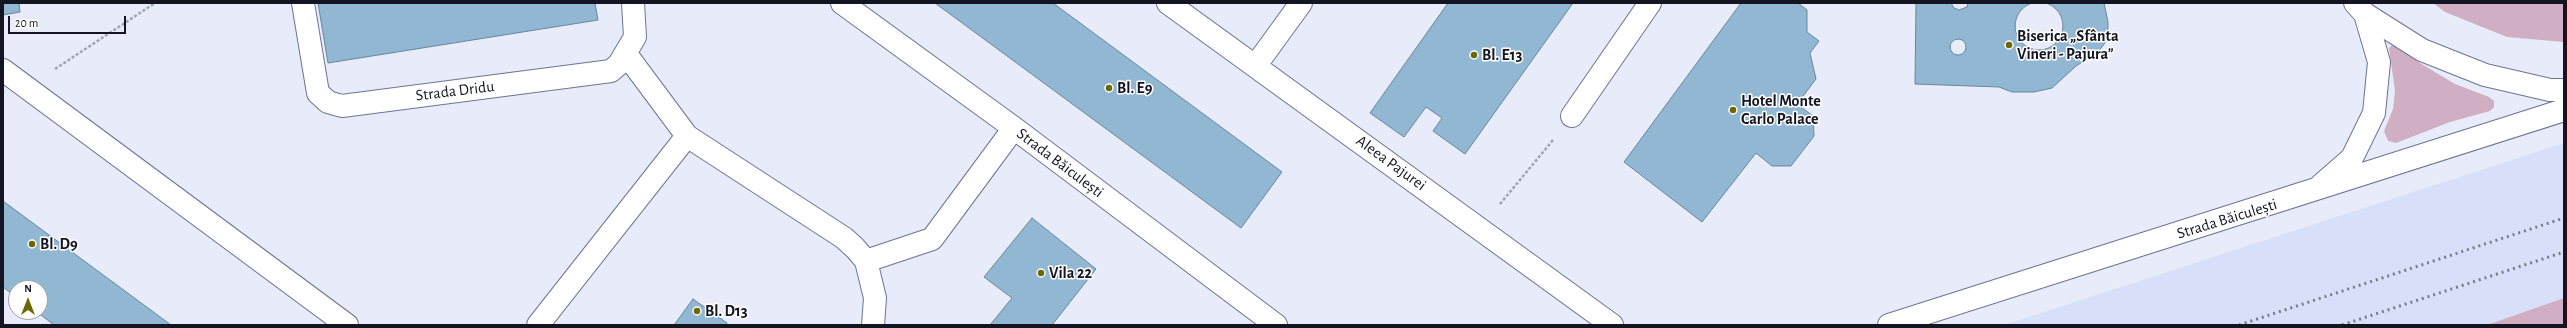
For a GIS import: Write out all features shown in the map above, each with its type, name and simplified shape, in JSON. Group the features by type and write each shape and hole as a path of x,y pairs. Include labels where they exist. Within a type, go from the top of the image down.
{"street":[{"name":"Strada Dridu","path":"303,3 316,86 323,98 335,105 610,71 617,67 635,37 633,3"},
{"name":"Strada Băiculești","path":"842,3 1014,128 1276,325"},
{"name":"Aleea Pajurei","path":"1168,3 1256,65 1612,325"},
{"path":"1256,65 1301,3"},
{"path":"1572,116 1650,3"},
{"path":"2360,8 2422,50 2484,75 2550,90 2564,90"},
{"path":"2315,191 2352,158 2374,112 2379,62 2360,8"},
{"path":"626,54 687,136 844,238 866,261 875,298 873,325"},
{"path":"3,70 347,325"},
{"name":"Strada Băiculești","path":"1889,325 2315,191 2564,110"},
{"path":"866,261 932,239 1014,128"},
{"path":"538,325 687,136"}],"path":[{"path":"27,88 155,3"},
{"path":"1480,229 1572,116"}],"shaded area":[{"path":"2433,3 2564,3 2564,42 2507,37 2445,12"},
{"path":"2394,43 2420,63 2455,84 2489,97 2494,101 2494,107 2490,111 2450,122 2396,143 2388,141 2384,131 2393,109 2395,91 2389,48"},
{"path":"2564,143 2564,298 2487,325 2004,325"},
{"path":"2564,298 2564,325 2487,325"}],"building":[{"path":"2039,2 2048,4 2056,9 2061,17 2063,26 2061,35 2056,43 2048,48 2039,50 2030,48 2022,43 2017,35 2015,26 2017,17 2022,9 2030,4"},
{"path":"3,3 19,3 20,12 3,15"},
{"path":"318,3 595,3 598,20 328,63"},
{"name":"Bl. E9","path":"935,3 1053,3 1282,172 1241,228"},
{"name":"Bl. E13","path":"1448,3 1573,3 1465,154 1433,131 1442,118 1426,107 1404,137 1370,113"},
{"name":"Hotel Monte Carlo Palace","path":"1741,3 1798,3 1807,10 1807,32 1819,41 1810,53 1816,79 1797,104 1813,116 1814,136 1791,166 1772,166 1756,153 1702,222 1624,162"},
{"name":"Biserica „Sfânta Vineri - Pajura”","path":"1916,3 2104,3 2108,22 2108,39 2098,52 2076,66 2052,88 2034,92 2012,92 1999,87 1915,84"},
{"path":"1951,3 1968,3 1967,7 1959,10 1954,8"},
{"path":"1955,39 1961,39 1966,44 1964,53 1961,55 1955,55 1950,50 1950,44"},
{"name":"Bl. D9","path":"3,201 171,325 54,325 47,320 48,280 8,280 8,291 3,287"},
{"name":"Vila 22","path":"1032,218 1096,269 1052,325 990,325 1012,298 984,277"},
{"name":"Bl. D13","path":"693,299 727,323 726,325 674,325"}],"railway":[{"path":"2239,325 2564,218"},
{"path":"2342,325 2564,252"}],"place":[{"name":"Biserica „Sfânta Vineri - Pajura”","path":"2009,45"},
{"name":"Bl. E13","path":"1474,55"},
{"name":"Bl. E9","path":"1109,88"},
{"name":"Hotel Monte Carlo Palace","path":"1733,110"},
{"name":"Bl. D9","path":"32,244"},
{"name":"Vila 22","path":"1041,273"},
{"name":"Bl. D13","path":"697,311"}]}
